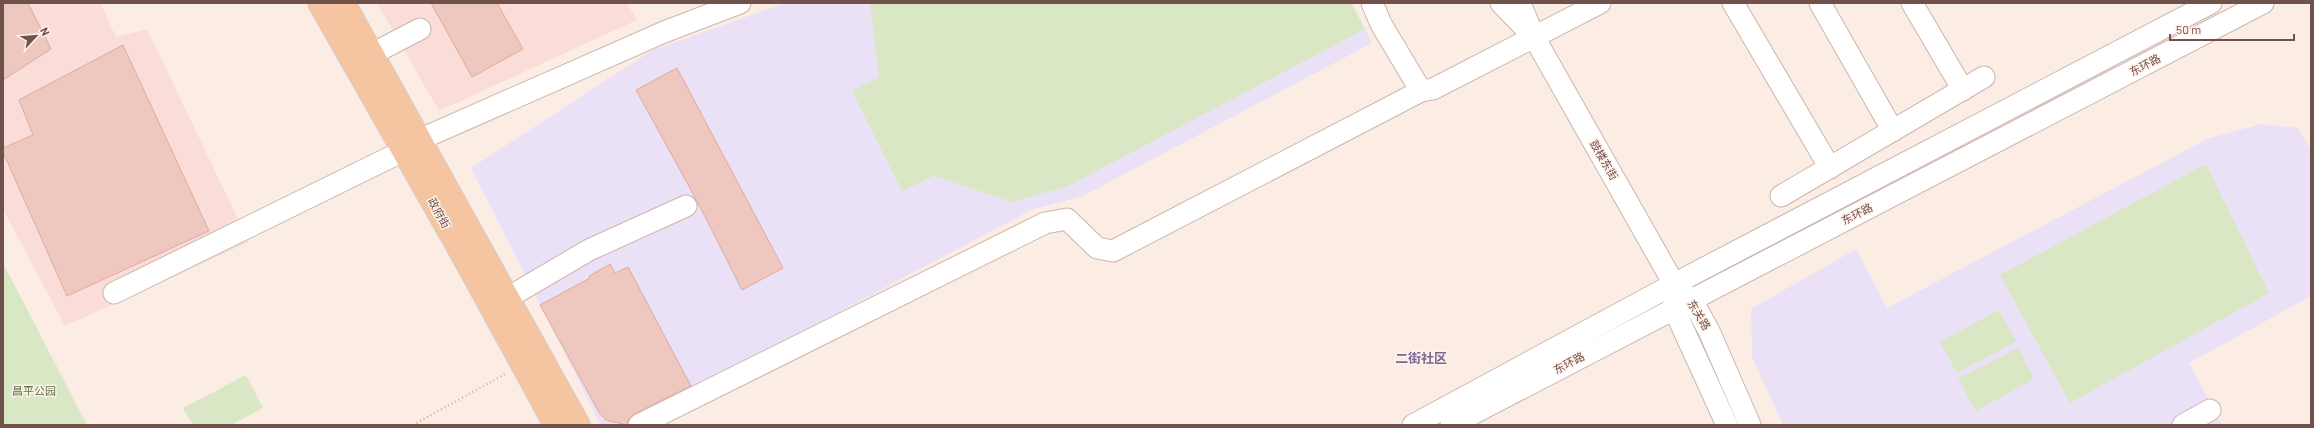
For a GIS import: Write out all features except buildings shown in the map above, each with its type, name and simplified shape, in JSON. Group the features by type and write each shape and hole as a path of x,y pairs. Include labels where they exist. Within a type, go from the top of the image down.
{"main road":[{"name":"政府街","path":"319,3 509,297 579,425"},
{"name":"政府街","path":"344,3 372,54 412,145 555,425"}],"street":[{"path":"114,293 412,145 664,32 740,3"},
{"path":"1372,3 1381,24 1421,91"},
{"name":"鼓楼东街","path":"1501,3 1534,37"},
{"name":"鼓楼东街","path":"1520,3 1534,37 1674,284"},
{"path":"639,425 1045,223 1066,219 1097,248 1113,251 1421,91 1433,89 1600,3"},
{"path":"1733,3 1830,168"},
{"path":"1820,3 1893,131"},
{"path":"1912,3 1963,90"},
{"name":"东环路","path":"1451,425 2263,3"},
{"path":"2207,4 2219,26"},
{"name":"东环路","path":"1413,425 1674,284 2207,4"},
{"path":"372,54 420,29"},
{"path":"1781,196 1984,77"},
{"path":"509,297 589,250 686,206"},
{"name":"东关路","path":"1674,284 1683,304 1691,344 1727,425"},
{"name":"东关路","path":"1683,304 1709,331 1750,425"},
{"path":"2183,425 2210,410"}],"path":[{"path":"413,425 523,364"}],"shaded area":[{"path":"3,3 100,3 116,37 147,29 249,242 65,326 3,209"},
{"path":"377,3 627,3 637,20 439,111"},
{"path":"785,3 1352,3 1372,43 1083,196 1031,210 626,425 601,425 471,168 651,51"},
{"path":"2261,124 2298,128 2311,150 2311,296 2189,363 2222,425 1783,425 1752,357 1751,309 1856,249 1887,308 2207,139"}],"green space":[{"path":"870,3 1351,3 1365,29 1068,186 1012,202 934,176 902,191 852,91 879,77"},
{"path":"2206,164 2269,293 2070,403 2000,275"},
{"name":"昌平公园","path":"3,263 87,425 3,425"},
{"path":"1999,310 2016,341 1957,373 1940,342"},
{"path":"2018,348 2034,379 1976,411 1958,379"},
{"path":"246,375 263,408 231,425 193,425 183,408"}],"district":[{"name":"二街社区","path":"1421,358"}]}
